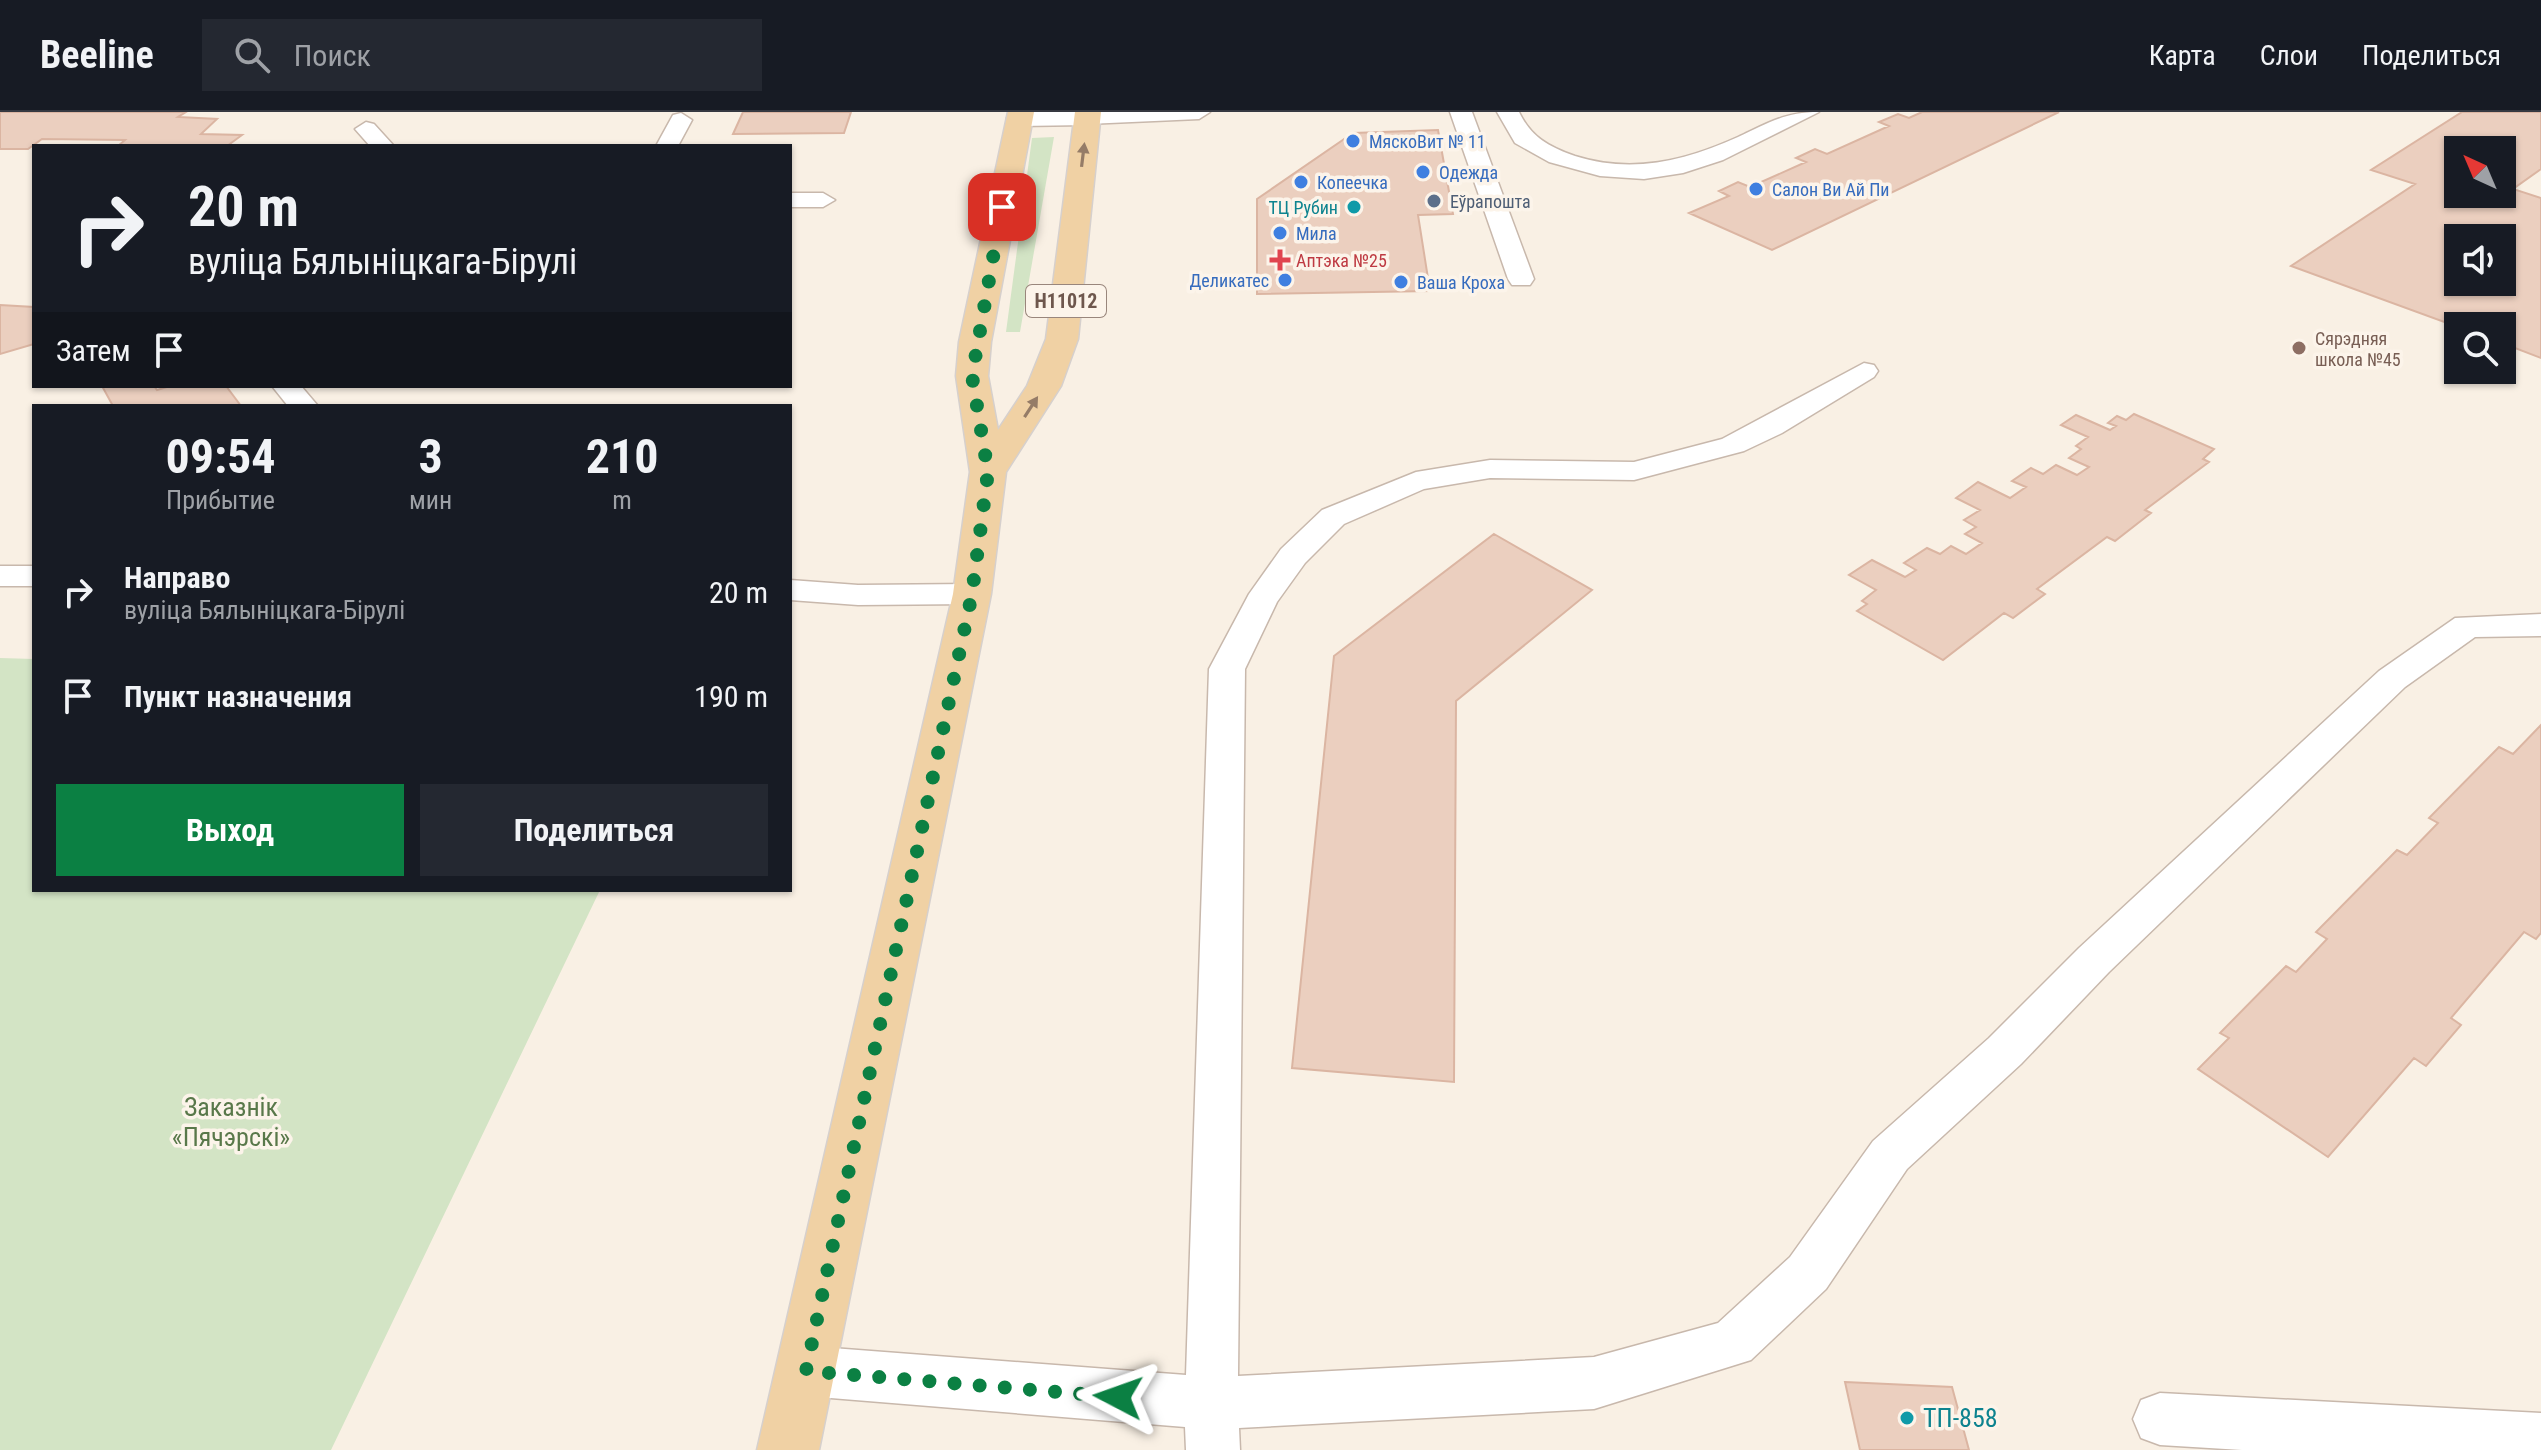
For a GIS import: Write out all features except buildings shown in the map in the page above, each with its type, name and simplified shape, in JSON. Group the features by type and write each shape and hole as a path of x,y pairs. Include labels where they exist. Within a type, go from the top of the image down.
{"main road":[{"name":"Н11012","path":"988,472 1044,386 1062,339 1088,114"},
{"name":"Н11012","path":"788,1450 972,594 988,472 973,365 1020,115"}],"street":[{"path":"1020,115 1088,114"}],"lane":[{"path":"1088,114 1199,112"},
{"path":"1461,112 1521,279"},
{"path":"1508,112 1522,137 1550,155 1590,167 1636,172 1681,167 1737,146 1808,112"},
{"path":"668,144 681,120"},
{"path":"366,129 381,144"},
{"path":"792,200 823,200"},
{"path":"1213,1450 1211,1403 1227,669 1261,601 1293,556 1333,517 1416,481 1490,469 1634,471 1733,445 1772,427 1864,371"},
{"path":"288,388 301,404"},
{"path":"0,576 32,576"},
{"path":"792,590 858,595 972,594"},
{"path":"806,1371 1211,1403 1594,1383 1733,1343 1808,1273 1890,1155 2005,1051 2094,960 2392,679 2467,626 2541,625"},
{"path":"2160,1419 2541,1440"}],"green space":[{"path":"1054,137 1020,332 1006,332 1032,138"},
{"name":"Заказнік «Пячэрскі»","path":"0,658 32,659 32,892 599,892 331,1450 0,1450"}],"place":[{"name":"МяскоВит № 11","path":"1353,141"},
{"name":"Одежда","path":"1423,172"},
{"name":"Копеечка","path":"1301,182"},
{"name":"Салон Ви Ай Пи","path":"1756,189"},
{"name":"Еўрапошта","path":"1434,201"},
{"name":"ТЦ Рубин","path":"1354,207"},
{"name":"Мила","path":"1280,233"},
{"name":"Аптэка №25","path":"1280,260"},
{"name":"Деликатес","path":"1285,280"},
{"name":"Ваша Кроха","path":"1401,282"},
{"name":"Сярэдняя школа №45","path":"2299,348"},
{"name":"ТП-858","path":"1907,1418"}],"route":[{"path":"1002,207 975,342 972,376 988,472 972,594 806,1371 1118,1397"}]}
